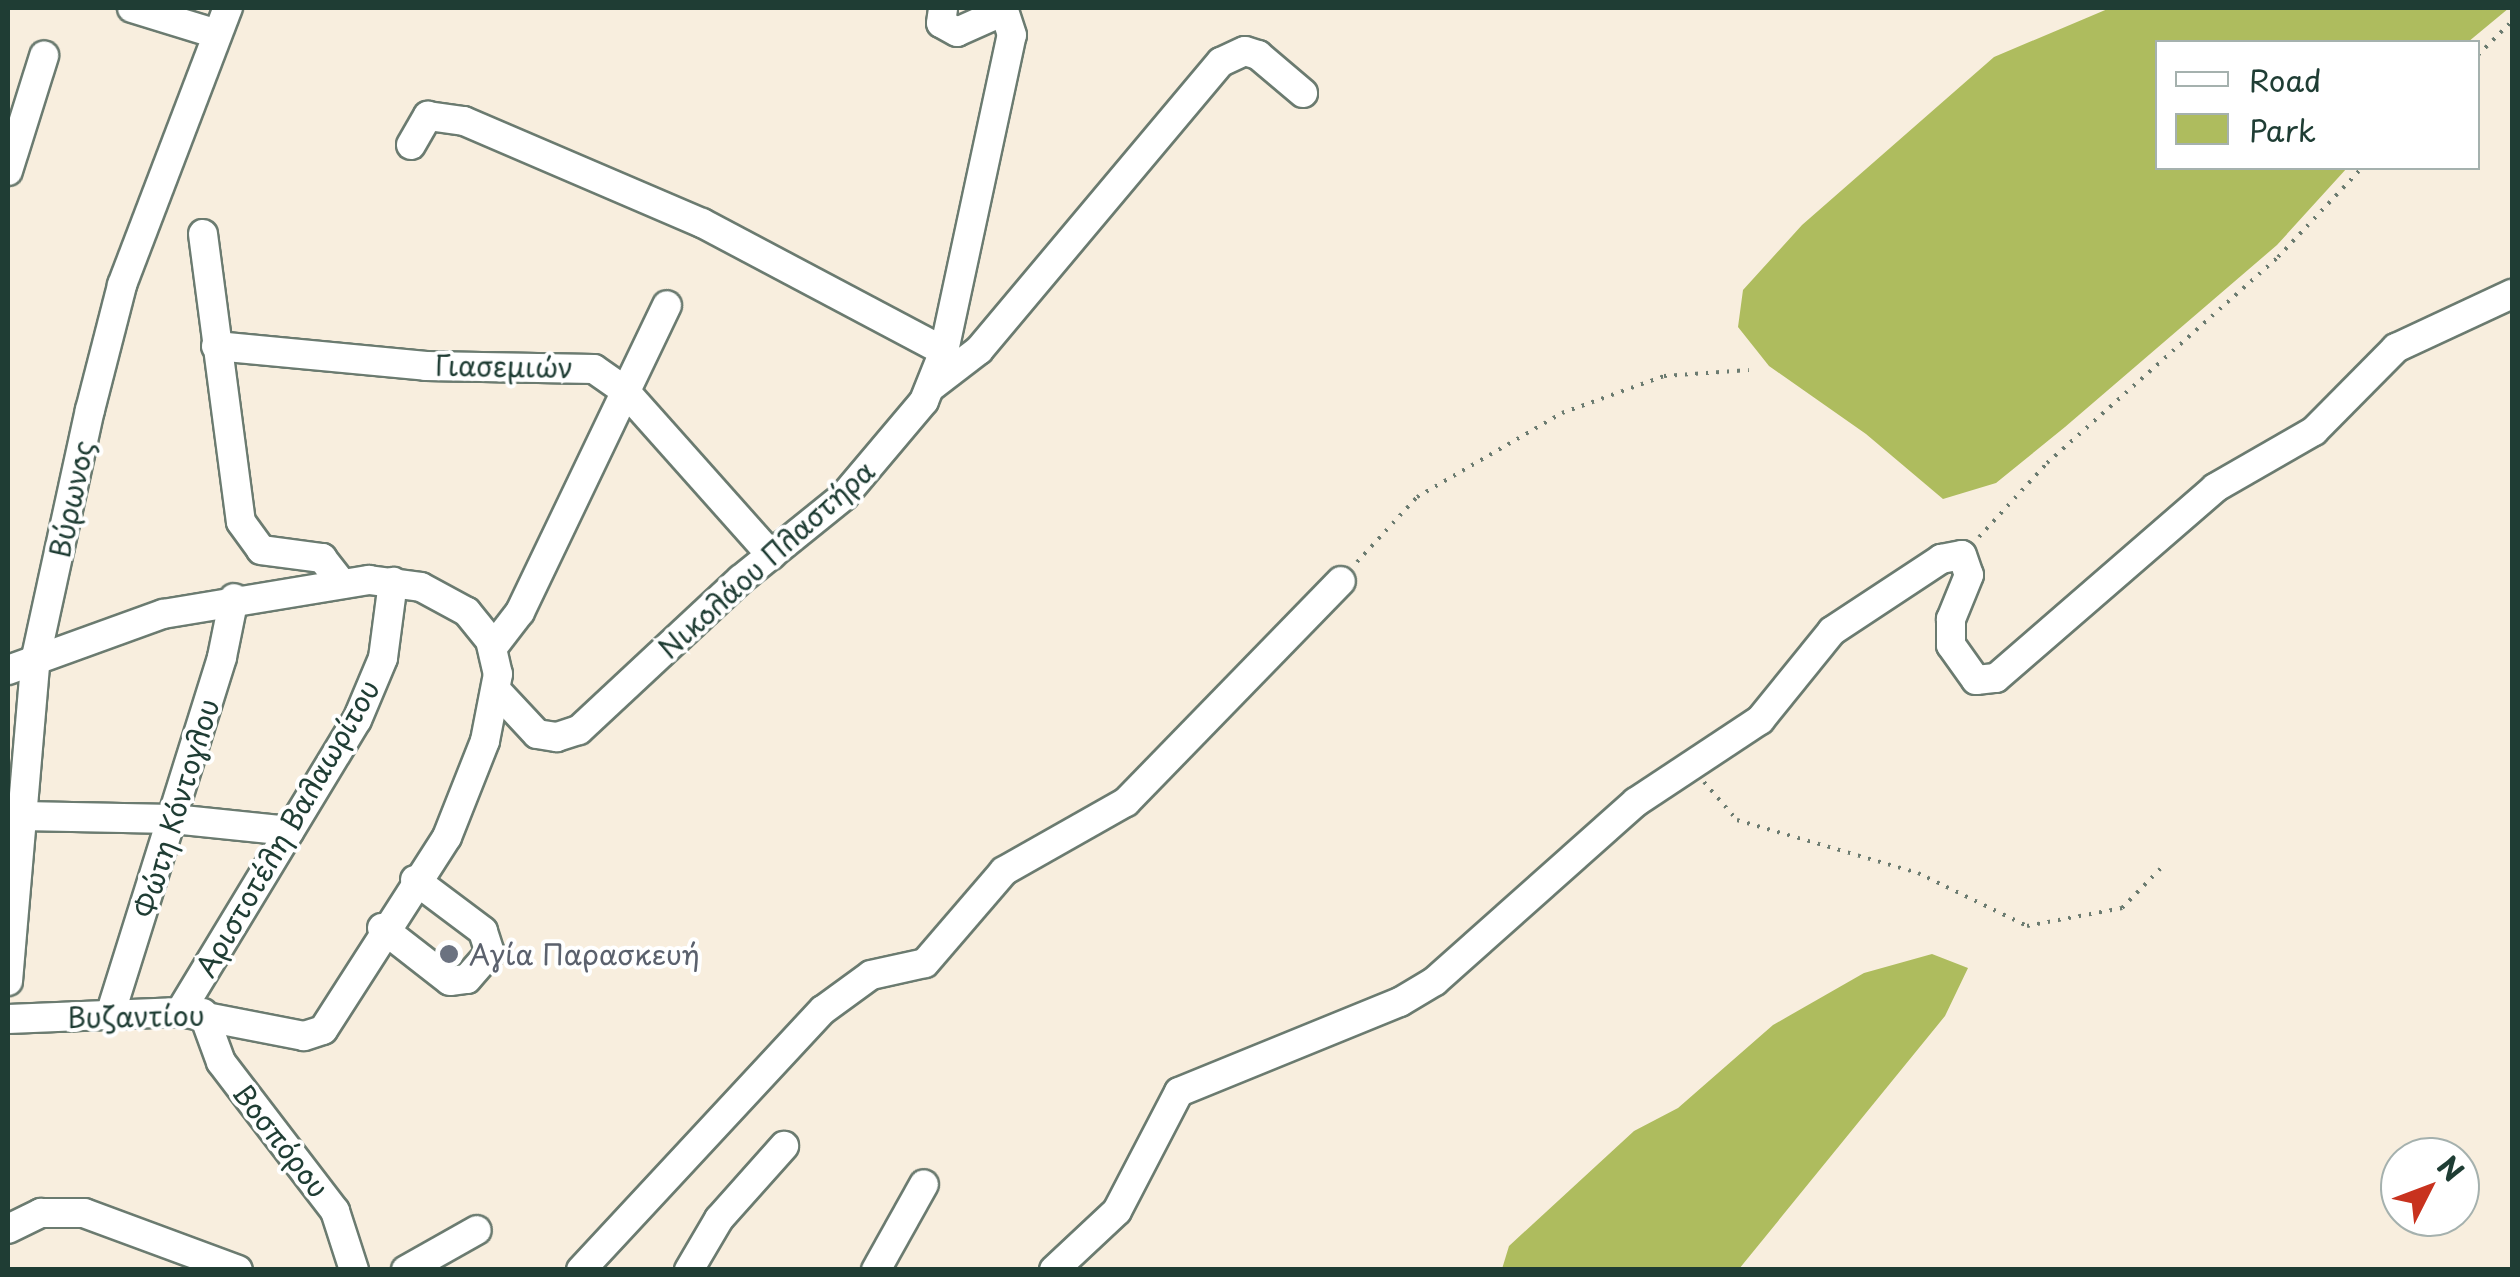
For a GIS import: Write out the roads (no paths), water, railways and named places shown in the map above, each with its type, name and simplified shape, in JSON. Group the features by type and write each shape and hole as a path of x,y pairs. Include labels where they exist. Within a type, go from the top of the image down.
{"street":[{"path":"132,8 214,34"},
{"name":"Βύρωνος","path":"8,981 36,657 122,285 214,34 228,8"},
{"name":"Νικολάου Πλαστήρα","path":"496,690 534,733 554,738 576,732 868,471 932,386 944,351 1012,24 999,10 966,30 950,31 941,23 944,8"},
{"path":"932,386 979,350 1221,62 1244,51 1258,55 1303,93"},
{"path":"8,171 44,56"},
{"path":"411,145 428,116 464,121 702,223 944,351"},
{"path":"203,234 244,531 266,553 326,560 342,584"},
{"path":"1054,1270 1117,1211 1179,1092 1417,993 1636,802 1760,720 1832,631 1942,559 1962,555 1969,575 1951,619 1952,645 1966,672 1986,682 2215,488 2314,431 2396,348 2456,315 2512,294"},
{"path":"493,647 520,612 666,306"},
{"name":"Γιασεμιών","path":"216,346 461,368 585,367 625,391 771,556"},
{"path":"581,1270 842,992 871,975 925,963 1004,871 1126,802 1341,581"},
{"path":"8,670 36,657 234,598 342,584 394,582 453,602 478,622 493,647 496,690 461,807 382,928 456,983 490,953 483,931 415,880"},
{"name":"Αριστοτέλη Βαλαωρίτου","path":"192,1012 378,675 394,582"},
{"name":"Φώτη Κόντογλου","path":"110,1016 173,819 234,598"},
{"path":"22,816 173,819 289,831"},
{"name":"Βυζαντίου","path":"8,1019 192,1012 316,1034 382,928"},
{"name":"Βοσπόρου","path":"192,1012 221,1062 335,1212 354,1270"},
{"path":"690,1270 719,1219 784,1146"},
{"path":"876,1270 924,1184"},
{"path":"8,1229 45,1213 84,1213 238,1270"},
{"path":"406,1270 478,1230"}],"place":[{"name":"Αγία Παρασκευή","path":"449,954"}]}
